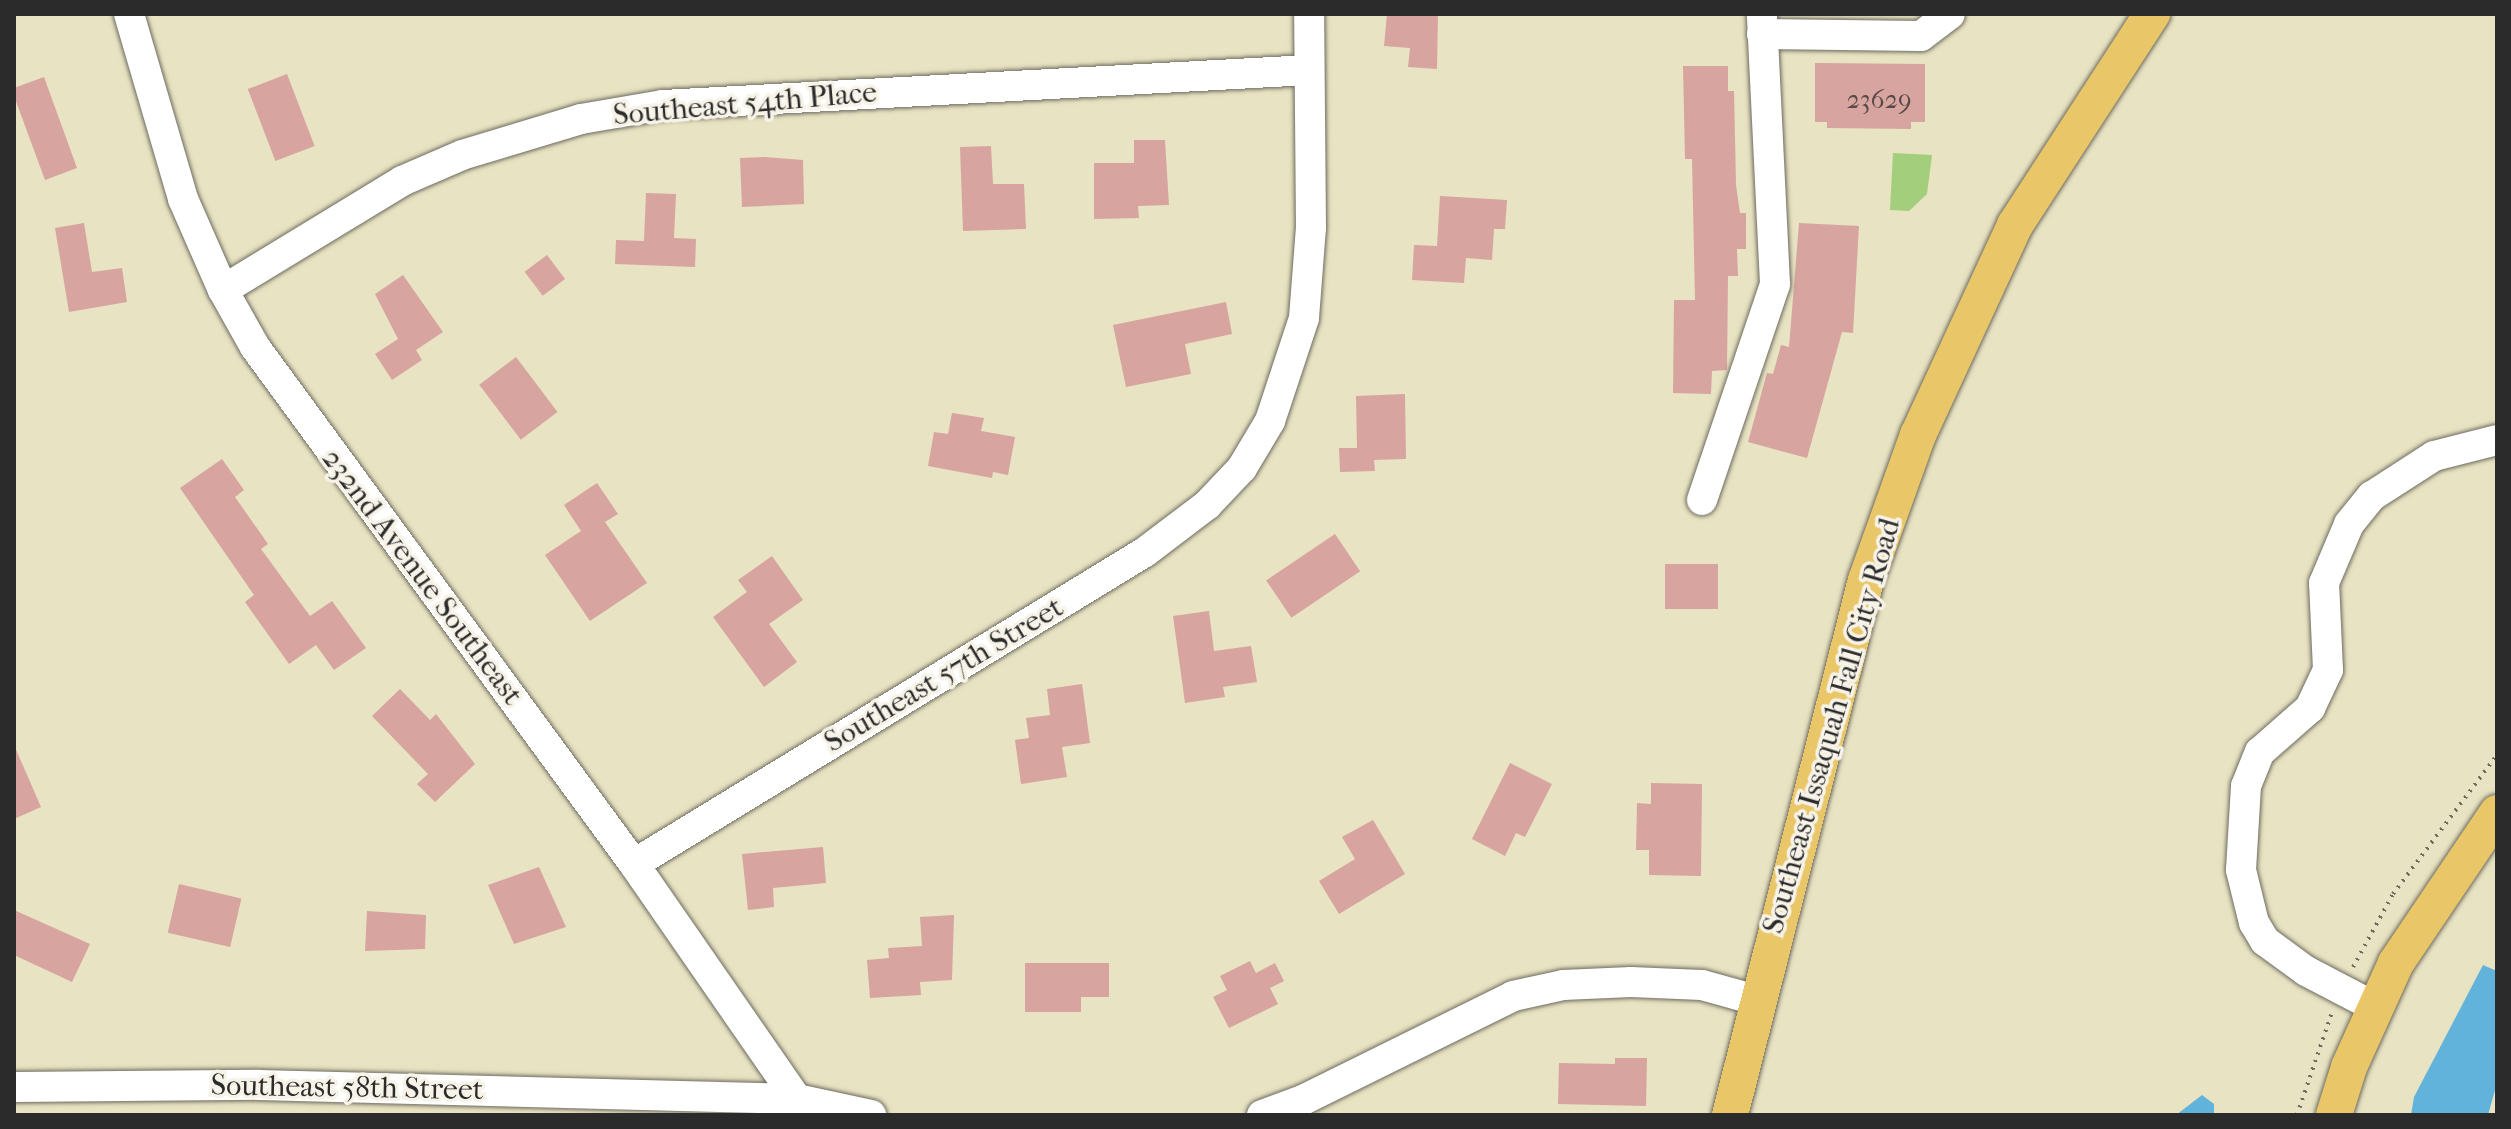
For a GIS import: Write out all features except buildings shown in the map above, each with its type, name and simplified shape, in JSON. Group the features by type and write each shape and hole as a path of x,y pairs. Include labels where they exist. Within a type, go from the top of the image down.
{"main road":[{"name":"Southeast Issaquah Fall City Road","path":"1730,1115 1756,1000 1866,580 1918,435 2015,225 2152,14"},
{"path":"2334,1115 2375,1007 2424,916 2497,813"}],"street":[{"name":"232nd Avenue Southeast","path":"129,14 165,146 223,290 295,407 634,864 797,1099"},
{"name":"Southeast 57th Street","path":"634,864 1145,552 1207,505 1242,468 1270,421 1304,318 1311,228 1309,14"},
{"path":"1702,500 1775,284 1762,24 1921,36 1950,14"},
{"name":"Southeast 54th Place","path":"223,290 402,181 462,155 581,119 663,105 1309,70"},
{"path":"2375,1007 2306,971 2265,941 2254,923 2241,870 2246,786 2260,752 2310,708 2328,670 2324,583 2349,524 2372,496 2434,456 2497,440"},
{"path":"1262,1115 1317,1094 1513,996 1563,985 1631,982 1702,985 1756,1000"},
{"name":"Southeast 58th Street","path":"14,1087 274,1085 797,1099 871,1115"}],"green space":[{"path":"1893,153 1932,155 1927,194 1909,211 1890,210"}],"water":[{"path":"2483,965 2497,971 2497,1083 2488,1115 2411,1115 2414,1097"},
{"path":"2202,1095 2214,1104 2214,1115 2176,1115"}]}
